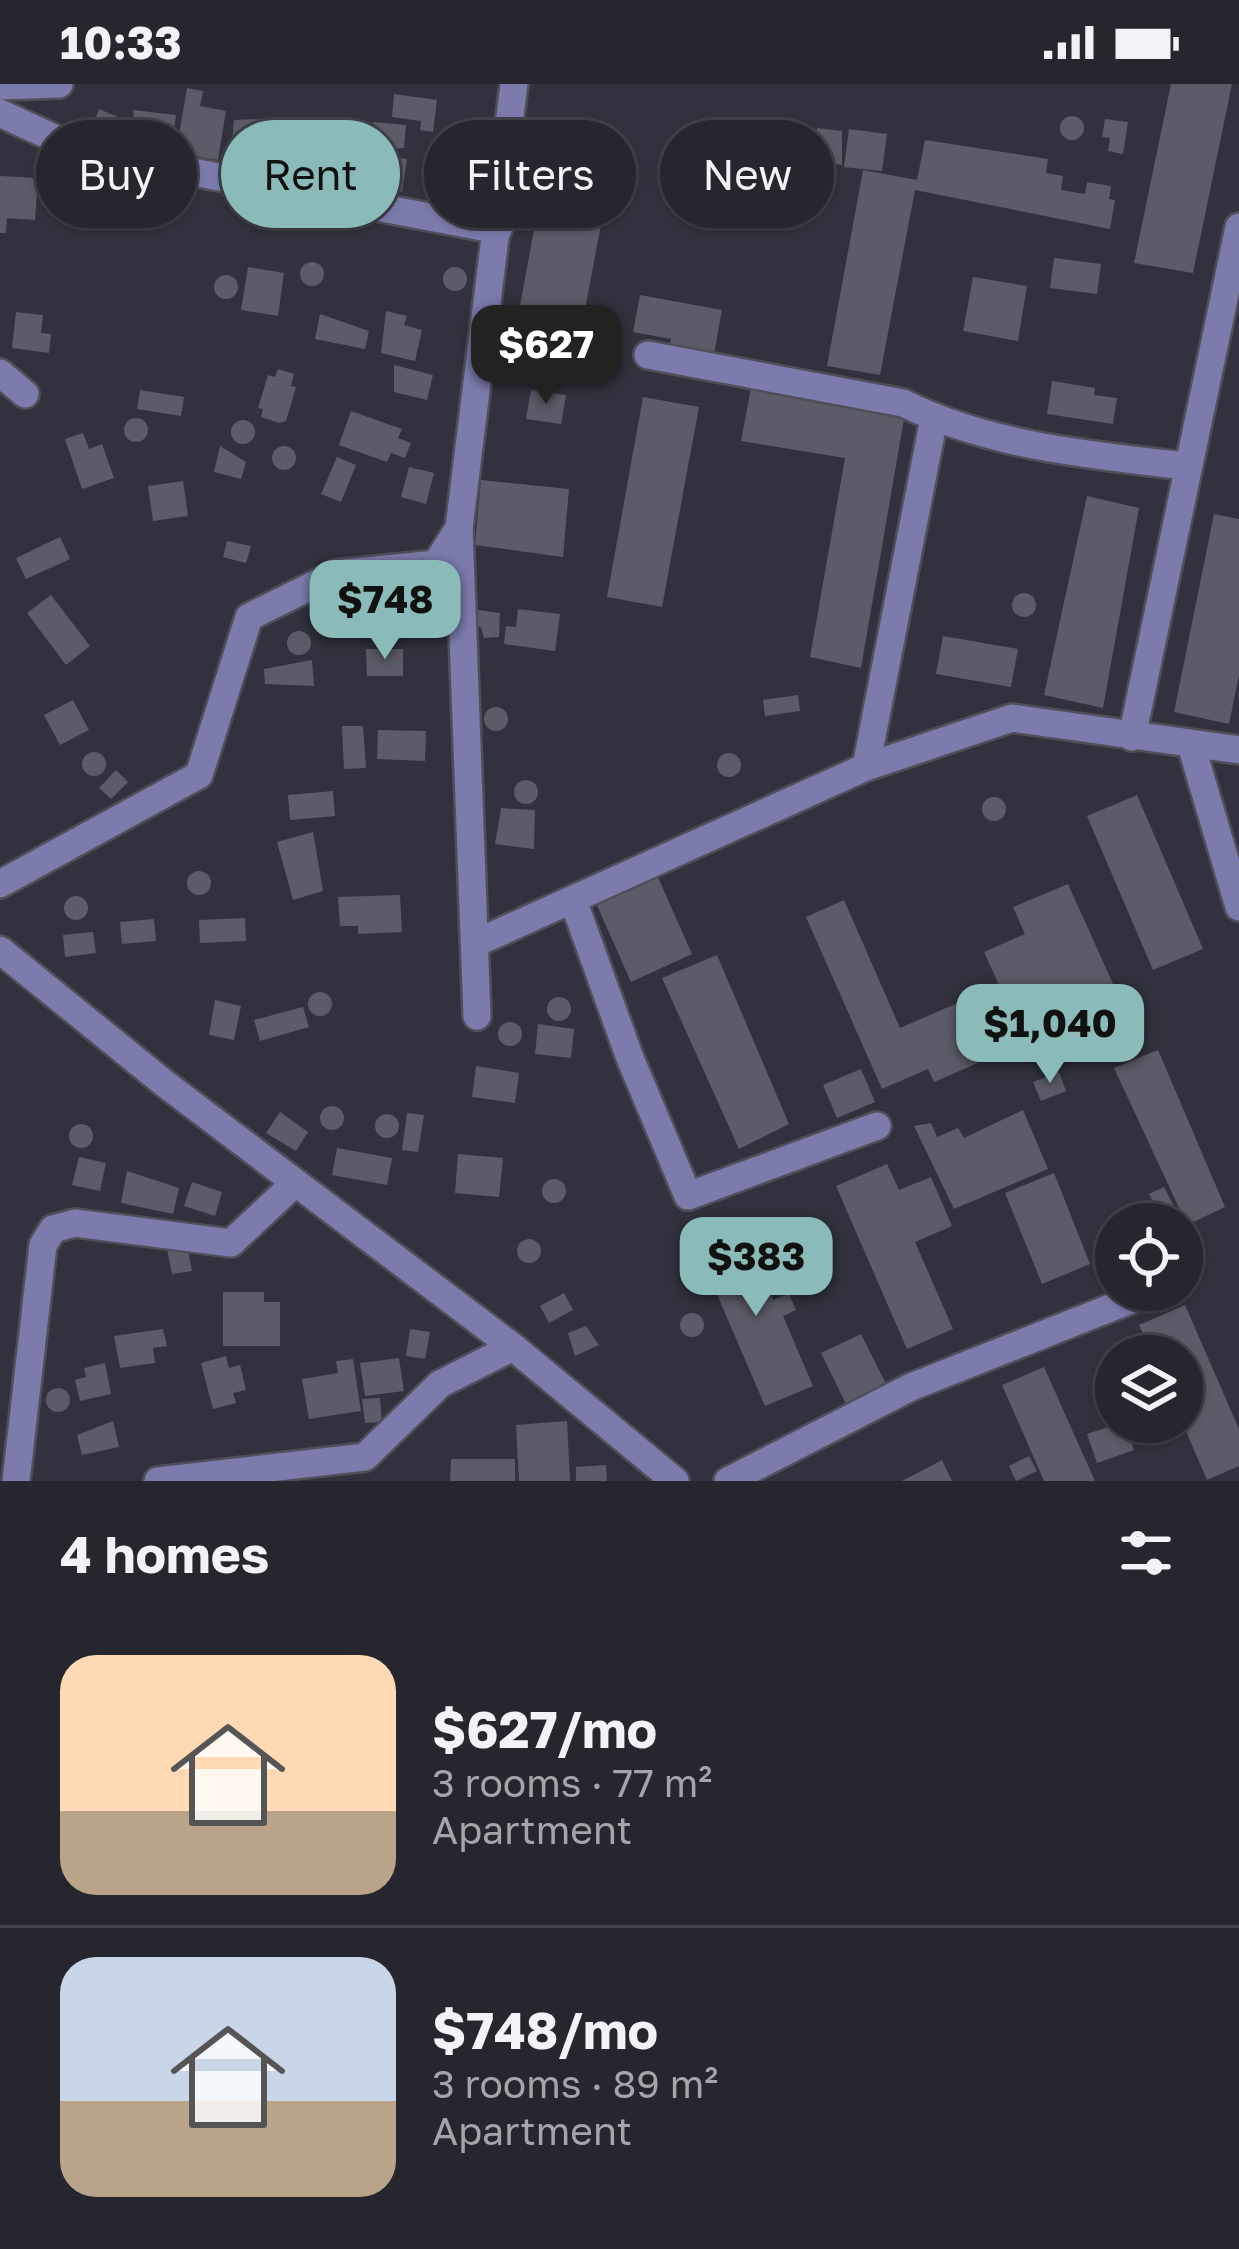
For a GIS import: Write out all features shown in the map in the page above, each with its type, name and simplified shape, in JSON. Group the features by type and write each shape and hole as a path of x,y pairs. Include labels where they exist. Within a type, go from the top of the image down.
{"street":[{"path":"0,86 59,84"},
{"path":"477,1016 460,528 514,84"},
{"path":"0,113 82,151 498,230"},
{"path":"1132,737 1185,466 1239,227"},
{"path":"648,355 903,403 934,418 1059,452 1185,466"},
{"path":"0,374 25,394"},
{"path":"866,767 934,418"},
{"path":"0,884 199,775 249,617 336,574 436,564 460,528"},
{"path":"478,942 866,767 1012,718 1192,748 1239,750"},
{"path":"1192,748 1239,907"},
{"path":"573,900 630,1058 688,1196 877,1126"},
{"path":"0,950 14,976 513,1347 674,1481"},
{"path":"16,1481 43,1245 52,1229 75,1223 231,1243 295,1183"},
{"path":"728,1481 911,1387 1103,1311"},
{"path":"158,1481 365,1457 440,1384 513,1347"}],"building":[{"path":"1171,84 1232,84 1193,273 1134,263"},
{"path":"187,88 203,91 200,106 226,111 218,160 197,156 197,120 182,120"},
{"path":"394,94 437,100 434,120 424,120 424,131 420,130 421,121 392,117"},
{"path":"99,109 118,117 117,120 95,120"},
{"path":"133,110 176,115 175,120 134,120"},
{"path":"1072,116 1084,128 1072,140 1060,128"},
{"path":"1105,119 1128,122 1123,154 1108,151 1110,138 1102,137"},
{"path":"400,124 406,125 404,148 400,148"},
{"path":"849,129 887,134 882,171 844,167"},
{"path":"834,130 842,131 842,165 836,164 835,173"},
{"path":"925,140 1048,159 1046,173 1063,176 1061,190 1085,194 1087,182 1111,186 1109,199 1115,200 1110,229 915,190 880,375 827,366 863,170 917,180"},
{"path":"400,158 407,159 400,192"},
{"path":"0,176 36,178 35,220 7,218 6,233 0,233"},
{"path":"534,228 600,228 576,358 497,343 501,319 517,322"},
{"path":"1054,258 1101,264 1097,294 1050,288"},
{"path":"312,262 324,274 312,286 300,274"},
{"path":"248,267 284,273 278,316 241,310"},
{"path":"455,267 467,279 455,291 443,279"},
{"path":"226,275 238,287 226,299 214,287"},
{"path":"973,277 1027,286 1018,341 963,331"},
{"path":"640,295 722,310 714,354 668,355 671,339 633,332"},
{"path":"386,311 407,316 404,325 422,330 415,361 381,353"},
{"path":"16,312 43,315 41,333 51,334 49,353 12,348"},
{"path":"320,314 369,331 365,349 315,339"},
{"path":"394,365 433,375 427,400 394,392"},
{"path":"278,369 294,374 291,386 296,387 286,421 279,423 261,417 263,409 258,408 268,375 275,377"},
{"path":"1052,381 1095,388 1094,395 1117,398 1113,424 1047,414"},
{"path":"751,388 904,419 861,668 810,657 845,458 741,441"},
{"path":"140,390 184,397 181,416 137,409"},
{"path":"531,390 566,395 561,424 526,419"},
{"path":"643,397 699,407 662,607 607,597"},
{"path":"351,411 402,429 398,438 411,443 405,458 391,453 387,462 339,445"},
{"path":"136,418 148,430 136,442 124,430"},
{"path":"243,420 255,432 243,444 231,432"},
{"path":"83,433 89,449 102,444 114,478 82,489 65,439"},
{"path":"220,446 246,462 241,479 214,472"},
{"path":"284,446 296,458 284,470 272,458"},
{"path":"337,457 356,465 341,502 321,494"},
{"path":"409,467 434,473 426,504 401,497"},
{"path":"481,480 569,489 563,557 475,545"},
{"path":"183,481 188,516 153,521 148,486"},
{"path":"1087,496 1139,508 1103,708 1044,695"},
{"path":"1214,514 1239,519 1239,675 1229,724 1174,712"},
{"path":"60,537 70,559 26,579 16,558"},
{"path":"227,541 251,546 246,563 223,557"},
{"path":"1024,593 1036,605 1024,617 1012,605"},
{"path":"51,595 90,646 66,665 27,613"},
{"path":"471,609 500,613 499,637 484,638 481,627 472,626"},
{"path":"518,609 560,614 555,651 504,644 506,626 516,627"},
{"path":"299,631 311,643 299,655 287,643"},
{"path":"943,636 1018,649 1011,687 936,674"},
{"path":"366,649 403,649 403,676 367,676"},
{"path":"312,660 314,686 265,684 264,669"},
{"path":"798,695 800,711 765,716 763,700"},
{"path":"73,700 89,730 60,745 44,715"},
{"path":"496,707 508,719 496,731 484,719"},
{"path":"342,726 363,726 366,768 344,769"},
{"path":"378,730 426,731 425,761 377,759"},
{"path":"94,752 106,764 94,776 82,764"},
{"path":"729,753 741,765 729,777 717,765"},
{"path":"116,770 128,782 111,799 99,788"},
{"path":"526,780 538,792 526,804 514,792"},
{"path":"333,791 335,816 290,820 288,795"},
{"path":"1137,795 1203,949 1153,970 1087,816"},
{"path":"994,797 1006,809 994,821 982,809"},
{"path":"501,808 535,810 534,849 495,844"},
{"path":"313,832 323,891 293,900 277,842"},
{"path":"199,871 211,883 199,895 187,883"},
{"path":"657,875 692,954 631,982 596,903"},
{"path":"1068,884 1114,986 971,1049 978,1063 934,1082 928,1069 882,1089 806,917 844,900 900,1028 999,985 984,952 1025,934 1013,907"},
{"path":"400,895 402,932 358,934 358,926 340,926 338,897"},
{"path":"76,896 88,908 76,920 64,908"},
{"path":"245,918 246,941 200,943 199,920"},
{"path":"154,919 156,941 122,944 120,922"},
{"path":"93,932 96,953 65,957 63,935"},
{"path":"717,955 789,1124 739,1149 662,978"},
{"path":"320,992 332,1004 320,1016 308,1004"},
{"path":"559,997 571,1009 559,1021 547,1009"},
{"path":"215,1000 241,1006 234,1040 209,1035"},
{"path":"303,1007 309,1027 260,1041 254,1020"},
{"path":"510,1022 522,1034 510,1046 498,1034"},
{"path":"538,1024 574,1029 571,1058 535,1054"},
{"path":"1158,1050 1225,1207 1203,1217 1203,1203 1177,1203 1114,1068"},
{"path":"476,1066 519,1073 515,1103 472,1097"},
{"path":"861,1069 875,1102 837,1118 823,1085"},
{"path":"1059,1072 1066,1091 1041,1101 1033,1082"},
{"path":"332,1106 344,1118 332,1130 320,1118"},
{"path":"1023,1110 1048,1169 954,1209 914,1126 931,1123 937,1137 958,1128 964,1138"},
{"path":"280,1112 308,1132 296,1151 266,1133"},
{"path":"407,1113 424,1115 418,1152 402,1150"},
{"path":"387,1114 399,1126 387,1138 375,1126"},
{"path":"81,1124 93,1136 81,1148 69,1136"},
{"path":"337,1148 392,1158 387,1185 332,1175"},
{"path":"458,1154 503,1158 499,1197 455,1193"},
{"path":"79,1157 106,1163 100,1191 72,1185"},
{"path":"887,1164 899,1190 931,1177 952,1226 915,1242 953,1329 907,1349 836,1186"},
{"path":"127,1171 179,1188 173,1214 121,1203"},
{"path":"1054,1173 1090,1264 1042,1284 1005,1193"},
{"path":"554,1179 566,1191 554,1203 542,1191"},
{"path":"192,1182 222,1192 215,1216 184,1206"},
{"path":"1164,1187 1172,1203 1154,1203 1149,1194"},
{"path":"743,1231 773,1300 789,1294 796,1310 783,1316 813,1386 765,1406 698,1250"},
{"path":"529,1239 541,1251 529,1263 517,1251"},
{"path":"187,1246 192,1271 172,1274 167,1249"},
{"path":"223,1292 264,1292 264,1302 280,1302 280,1346 223,1346"},
{"path":"564,1293 573,1310 549,1323 540,1306"},
{"path":"1171,1311 1188,1311 1198,1335 1144,1335 1139,1325"},
{"path":"692,1313 704,1325 692,1337 680,1325"},
{"path":"586,1326 599,1345 575,1356 568,1333"},
{"path":"163,1329 167,1346 153,1348 155,1363 120,1368 114,1336"},
{"path":"410,1329 430,1332 425,1359 406,1356"},
{"path":"861,1334 888,1388 848,1408 821,1353"},
{"path":"1203,1346 1239,1429 1239,1466 1207,1480 1191,1443 1203,1443"},
{"path":"226,1356 229,1368 240,1365 246,1390 233,1393 236,1403 213,1409 201,1363"},
{"path":"399,1358 404,1391 365,1396 360,1363"},
{"path":"353,1359 361,1411 309,1419 302,1379 338,1373 336,1361"},
{"path":"105,1363 111,1394 80,1401 75,1380 86,1377 84,1368"},
{"path":"1044,1367 1095,1481 1044,1481 1002,1385"},
{"path":"58,1388 70,1400 58,1412 46,1400"},
{"path":"380,1398 382,1422 365,1423 362,1399"},
{"path":"113,1421 119,1447 82,1455 77,1435"},
{"path":"567,1421 570,1481 519,1481 516,1425"},
{"path":"1095,1431 1095,1443 1132,1443 1134,1450 1097,1463 1087,1434"},
{"path":"1029,1456 1037,1471 1016,1481 1009,1466"},
{"path":"451,1459 515,1459 515,1481 450,1481"},
{"path":"942,1460 952,1481 902,1481"},
{"path":"606,1465 607,1481 576,1481 576,1467"}]}
